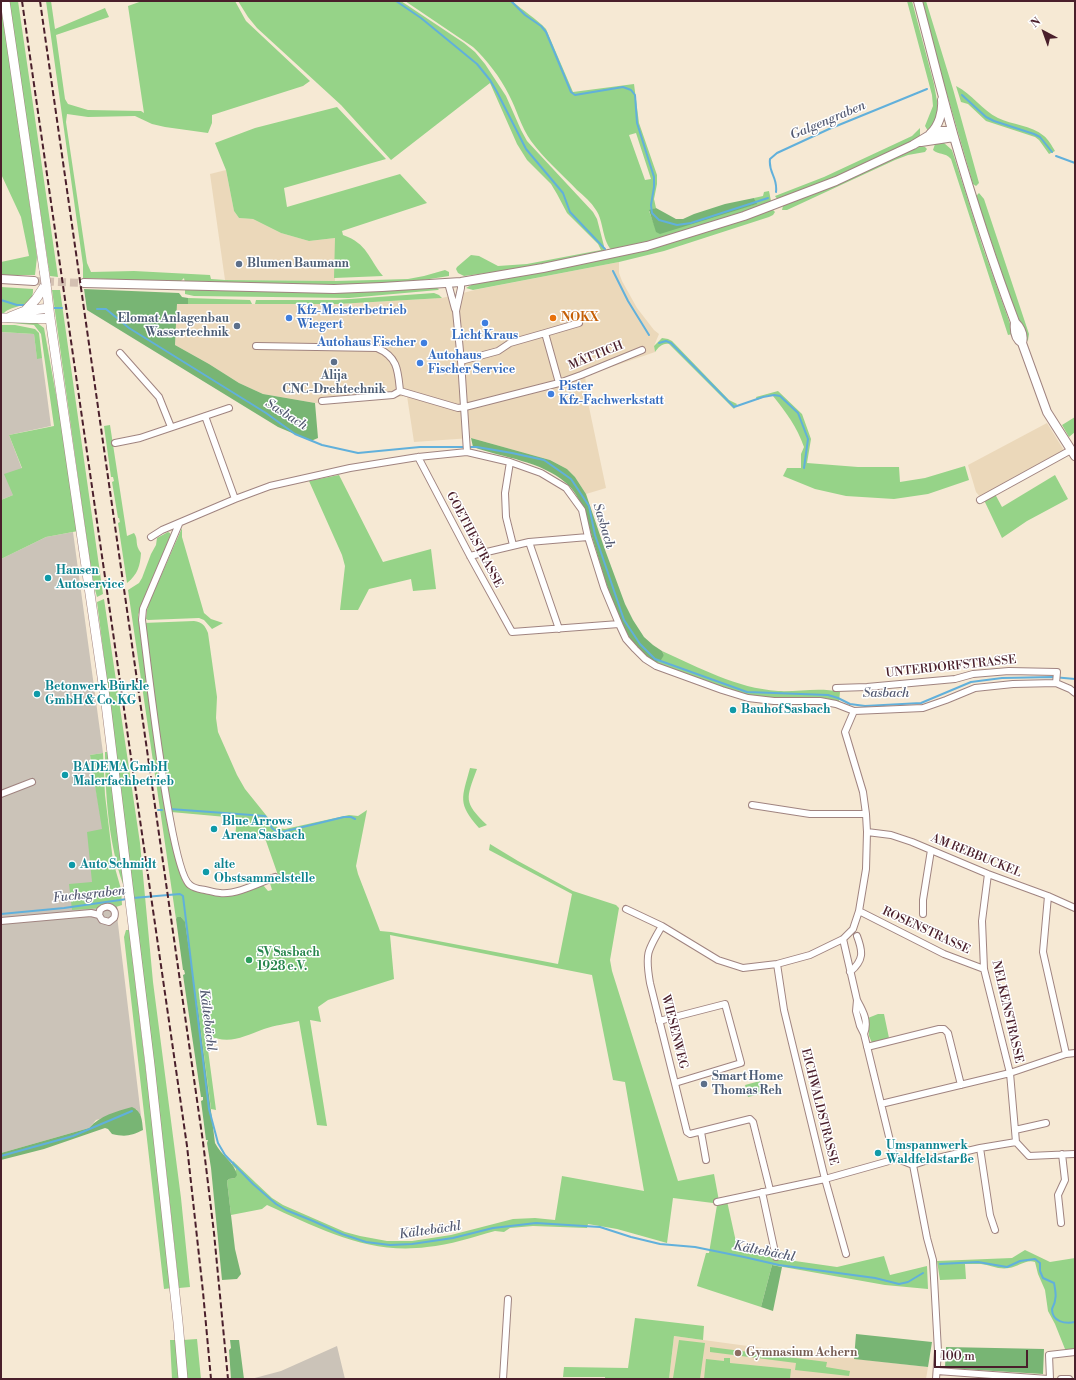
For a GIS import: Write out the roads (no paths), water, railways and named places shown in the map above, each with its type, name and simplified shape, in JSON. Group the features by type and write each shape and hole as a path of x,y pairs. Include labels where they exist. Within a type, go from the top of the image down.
{"main road":[{"path":"5,1 106,704 151,1080 183,1379"},
{"path":"26,310 36,299 46,284"},
{"path":"6,318 26,310 49,308"},
{"path":"6,318 50,318"}],"street":[{"path":"918,1 954,137 998,277 1015,322 1014,330 1016,336 1018,341 1023,345 1048,412 1073,453 980,500"},
{"path":"928,136 934,131 939,123 942,105 941,87"},
{"path":"84,283 334,289 382,288 461,282 543,268 647,246 744,216 836,181 940,131 947,131 954,137"},
{"path":"913,145 926,141 954,137"},
{"path":"1,279 34,281"},
{"path":"456,312 461,282"},
{"path":"448,283 456,312 465,407 467,450"},
{"path":"461,362 498,351 510,343 579,323"},
{"name":"MÄTTICH","path":"545,334 559,383"},
{"path":"256,346 377,348 384,352 394,362 399,376 400,391 393,395 322,401"},
{"name":"MÄTTICH","path":"400,391 458,408 465,407 559,383 642,350"},
{"path":"120,353 159,397 171,427"},
{"path":"115,442 140,438 228,408"},
{"path":"204,416 235,499"},
{"path":"151,537 162,530 270,486 350,468 467,450 510,462 541,473 566,488 582,510 588,537 604,588 626,639 645,659 656,666 748,698 774,701 820,701 836,704 854,711 923,708 975,688 1013,684 1056,682 1075,693"},
{"name":"GOETHESTRASSE","path":"418,457 512,632 559,629"},
{"path":"510,462 505,493 506,517 513,545"},
{"path":"179,524 143,609 142,620 163,777 174,839 186,880 195,888 221,893 239,890 275,877"},
{"path":"470,556 529,542 588,537"},
{"path":"529,542 559,629 619,624"},
{"name":"UNTERDORFSTRASSE","path":"836,688 867,687 955,679 973,674 1009,671 1057,672 1056,682"},
{"path":"626,909 662,926 721,961 743,968 777,964 810,956 843,938 853,929 859,912 866,869 867,832 863,792 845,732 854,711"},
{"path":"1,794 32,782"},
{"path":"752,805 810,814 866,814"},
{"name":"AM REBBUCKEL","path":"867,832 891,835 912,842 1075,908"},
{"path":"923,914 922,900 931,850"},
{"name":"NELKENSTRASSE","path":"988,874 982,921 984,969 1010,1073 1016,1142"},
{"path":"1048,896 1043,952 1066,1054"},
{"name":"ROSENSTRASSE","path":"859,912 944,954 984,969"},
{"path":"1,921 91,913 99,915"},
{"name":"WIESENWEG","path":"662,926 649,947 646,965 687,1132 690,1134 701,1132"},
{"path":"850,972 858,965 861,957 857,936"},
{"path":"843,938 857,1000 856,1011 864,1034 895,1158"},
{"name":"EICHWALDSTRASSE","path":"777,964 784,1010 846,1254"},
{"path":"659,1021 725,1004 741,1063 675,1083"},
{"path":"867,1047 944,1029 948,1033 961,1085"},
{"path":"881,1104 1010,1073 1066,1054 1075,1053"},
{"path":"706,1160 701,1132 750,1119 753,1122 770,1190"},
{"path":"1015,1130 1046,1123"},
{"path":"895,1158 913,1166 925,1161 980,1148 1016,1142 1029,1156 1074,1154"},
{"path":"980,1148 990,1215 995,1230"},
{"path":"1061,1223 1058,1195 1065,1180 1062,1154"},
{"path":"717,1202 826,1179 895,1158"},
{"path":"913,1166 927,1238 933,1260 938,1351 936,1379"},
{"path":"762,1192 776,1257"},
{"path":"503,1379 508,1298"},
{"path":"937,1371 1049,1379 1049,1355 1075,1352"},
{"path":"1061,1379 1069,1379"}],"waterway":[{"path":"396,1 421,18 477,64 490,80 497,92 526,149 563,193 570,212 605,249"},
{"name":"Galgengraben","path":"511,1 546,32 571,92 575,95 623,87 631,90 635,95 637,123 654,177 651,205 652,213 659,220 677,225 691,223 768,198"},
{"name":"Galgengraben","path":"776,192 776,182 770,168 770,159 777,153 829,129 927,89"},
{"name":"Galgengraben","path":"962,95 986,117 1040,137 1052,152"},
{"name":"Galgengraben","path":"1056,156 1075,163"},
{"path":"613,271 628,301 649,335"},
{"path":"1,300 17,305 25,305"},
{"path":"51,308 62,308"},
{"name":"Sasbach","path":"97,309 106,309 129,328 266,413 295,434 322,445 358,453 420,447 477,447 544,460 571,479 589,506 595,535 624,620 640,644 655,659 747,692 828,695 850,704 865,706 921,703 971,682 1002,678 1053,677 1075,679"},
{"path":"659,343 666,341 671,343 734,407 763,397 774,395 780,396 798,413 808,439 804,468"},
{"path":"170,809 265,816 272,828 278,833 344,817 351,817 355,819"},
{"name":"Kältebächl","path":"133,898 180,894 183,896 209,1109 218,1143 225,1155 253,1184 276,1204 286,1210 342,1234 366,1242 390,1245 412,1244 453,1238 493,1228 536,1223 600,1227 660,1244 695,1247 779,1265 875,1278 899,1284 908,1282 923,1273"},
{"name":"Fuchsgraben","path":"1,914 64,908 127,899"},
{"path":"1,1156 73,1136 132,1111"},
{"name":"Kältebächl","path":"940,1264 978,1262 1007,1267 1020,1261 1035,1259 1040,1263 1040,1271 1043,1278 1054,1283 1056,1296 1052,1309 1054,1317 1067,1323 1075,1322"}],"tunnel":[{"path":"34,281 84,283"}],"railway":[{"path":"22,1 187,1146 211,1379"},
{"path":"40,1 203,1142 214,1233 228,1379"}],"place":[{"name":"Blumen Baumann","path":"239,264"},
{"name":"Kfz-Meisterbetrieb Wiegert","path":"289,318"},
{"name":"NOKX","path":"553,318"},
{"name":"Licht Kraus","path":"485,323"},
{"name":"Elomat Anlagenbau Wassertechnik","path":"237,326"},
{"name":"Autohaus Fischer","path":"424,343"},
{"name":"Alija CNC-Drehtechnik","path":"334,362"},
{"name":"Autohaus Fischer Service","path":"420,363"},
{"name":"Pister Kfz-Fachwerkstatt","path":"551,394"},
{"name":"Hansen Autoservice","path":"48,578"},
{"name":"Betonwerk Bürkle GmbH & Co. KG","path":"37,694"},
{"name":"Bauhof Sasbach","path":"733,710"},
{"name":"BADEMA GmbH Malerfachbetrieb","path":"65,775"},
{"name":"Blue Arrows Arena Sasbach","path":"214,829"},
{"name":"Auto Schmidt","path":"72,865"},
{"name":"alte Obstsammelstelle","path":"206,872"},
{"name":"SV Sasbach 1928 e.V.","path":"249,960"},
{"name":"Smart Home Thomas Reh","path":"704,1084"},
{"name":"Umspannwerk Waldfeldstarße","path":"878,1153"},
{"name":"Gymnasium Achern","path":"738,1353"}]}
